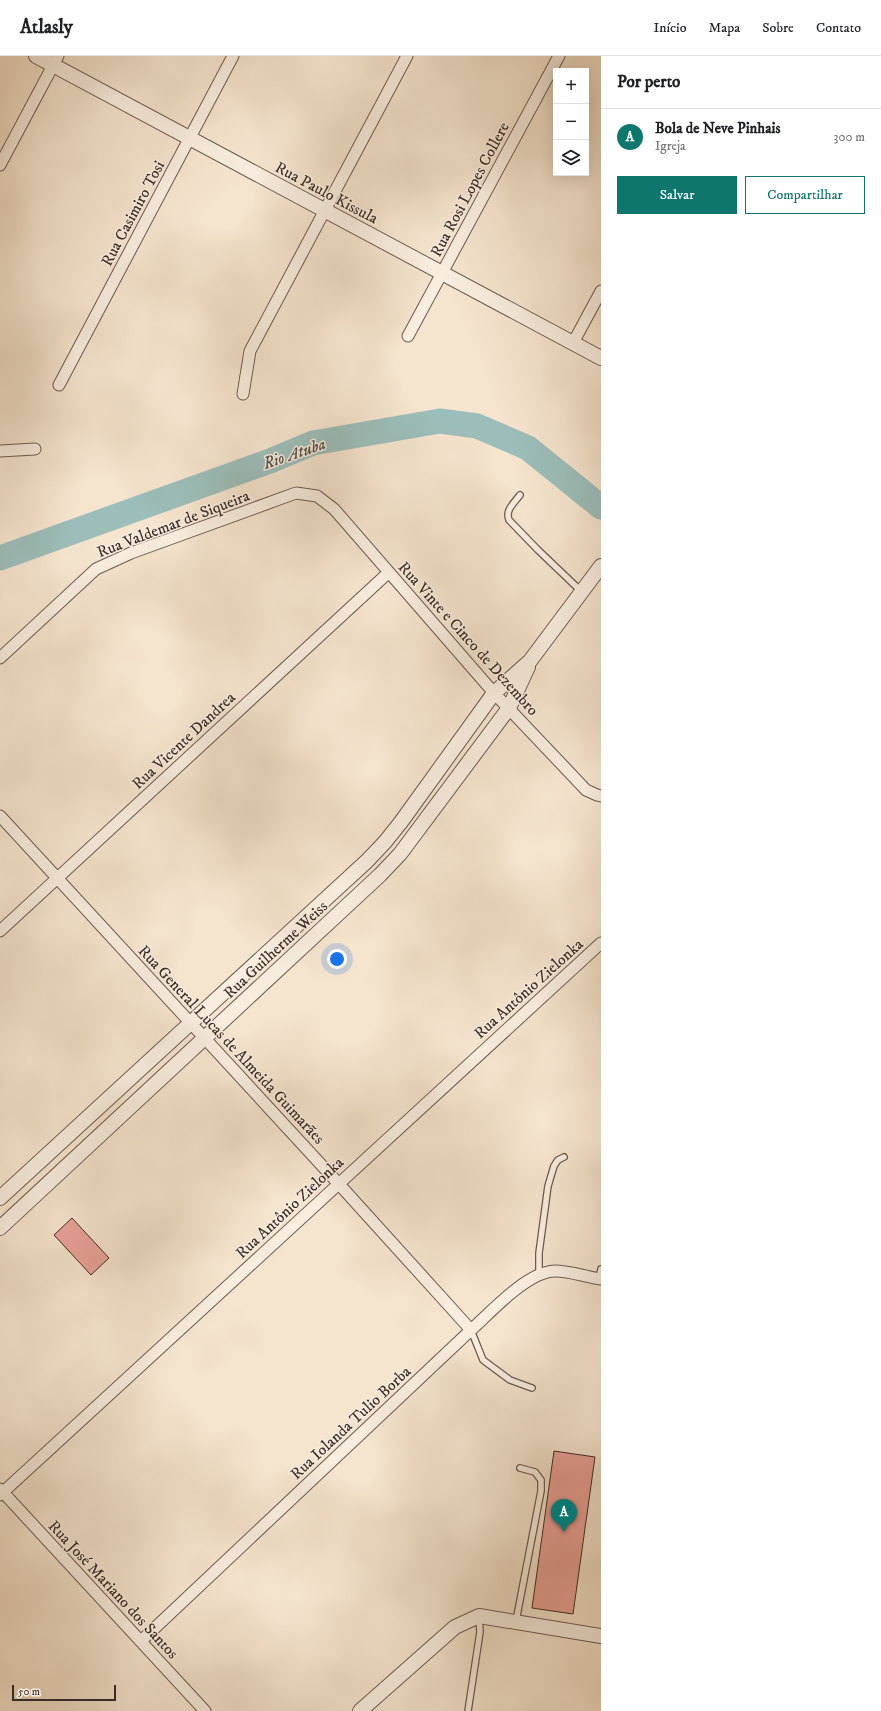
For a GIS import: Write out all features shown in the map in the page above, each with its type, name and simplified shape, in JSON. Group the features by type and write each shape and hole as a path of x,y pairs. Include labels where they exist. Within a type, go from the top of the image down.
{"street":[{"name":"Rua Paulo Kissula","path":"36,56 56,60 190,138 601,358"},
{"name":"Rua Casimiro Tosi","path":"59,385 233,56"},
{"path":"243,394 250,351 407,56"},
{"name":"Rua Rosi Lopes Collere","path":"408,336 559,56"},
{"path":"0,165 56,60"},
{"path":"573,343 601,291"},
{"path":"0,450 35,449"},
{"name":"Rua Valdemar de Siqueira","path":"0,658 96,569 131,553 296,493 317,496"},
{"name":"Rua Vinte e Cinco de Dezembro","path":"317,496 334,509 494,693 586,790 601,796"},
{"name":"Rua Guilherme Weiss","path":"0,1198 367,861 385,842 494,693 530,661 601,566"},
{"name":"Rua Vicente Dandrea","path":"0,931 388,572"},
{"name":"Rua Guilherme Weiss","path":"0,1228 380,875 400,854 509,708 530,661"},
{"name":"Rua General Lucas de Almeida Guimarães","path":"0,816 338,1183 471,1330"},
{"name":"Rua Antônio Zielonka","path":"1,1492 601,943"},
{"name":"Rua Iolanda Tulio Borba","path":"141,1641 471,1330 523,1284 539,1274 555,1271 600,1275"},
{"name":"Rua José Mariano dos Santos","path":"1,1492 205,1711"},
{"path":"360,1711 455,1627 479,1616 601,1636"}],"lane":[{"path":"520,495 508,510 507,515 509,520 582,592"},
{"path":"539,1274 539,1253 548,1186 554,1166 558,1160 564,1157"},
{"path":"471,1330 483,1360 510,1380 532,1388"},
{"path":"516,1621 541,1491 541,1480 535,1472 520,1468"},
{"path":"468,1711 480,1632 479,1616"}],"building":[{"path":"72,1218 109,1258 91,1275 54,1235"},
{"path":"554,1451 595,1457 573,1614 532,1608"}],"waterway":[{"name":"Rio Atuba","path":"0,558 270,461 313,443 440,421 477,426 528,448 601,507"}],"place":[{"name":"Bola de Neve Pinhais","path":"564,1532"}]}
